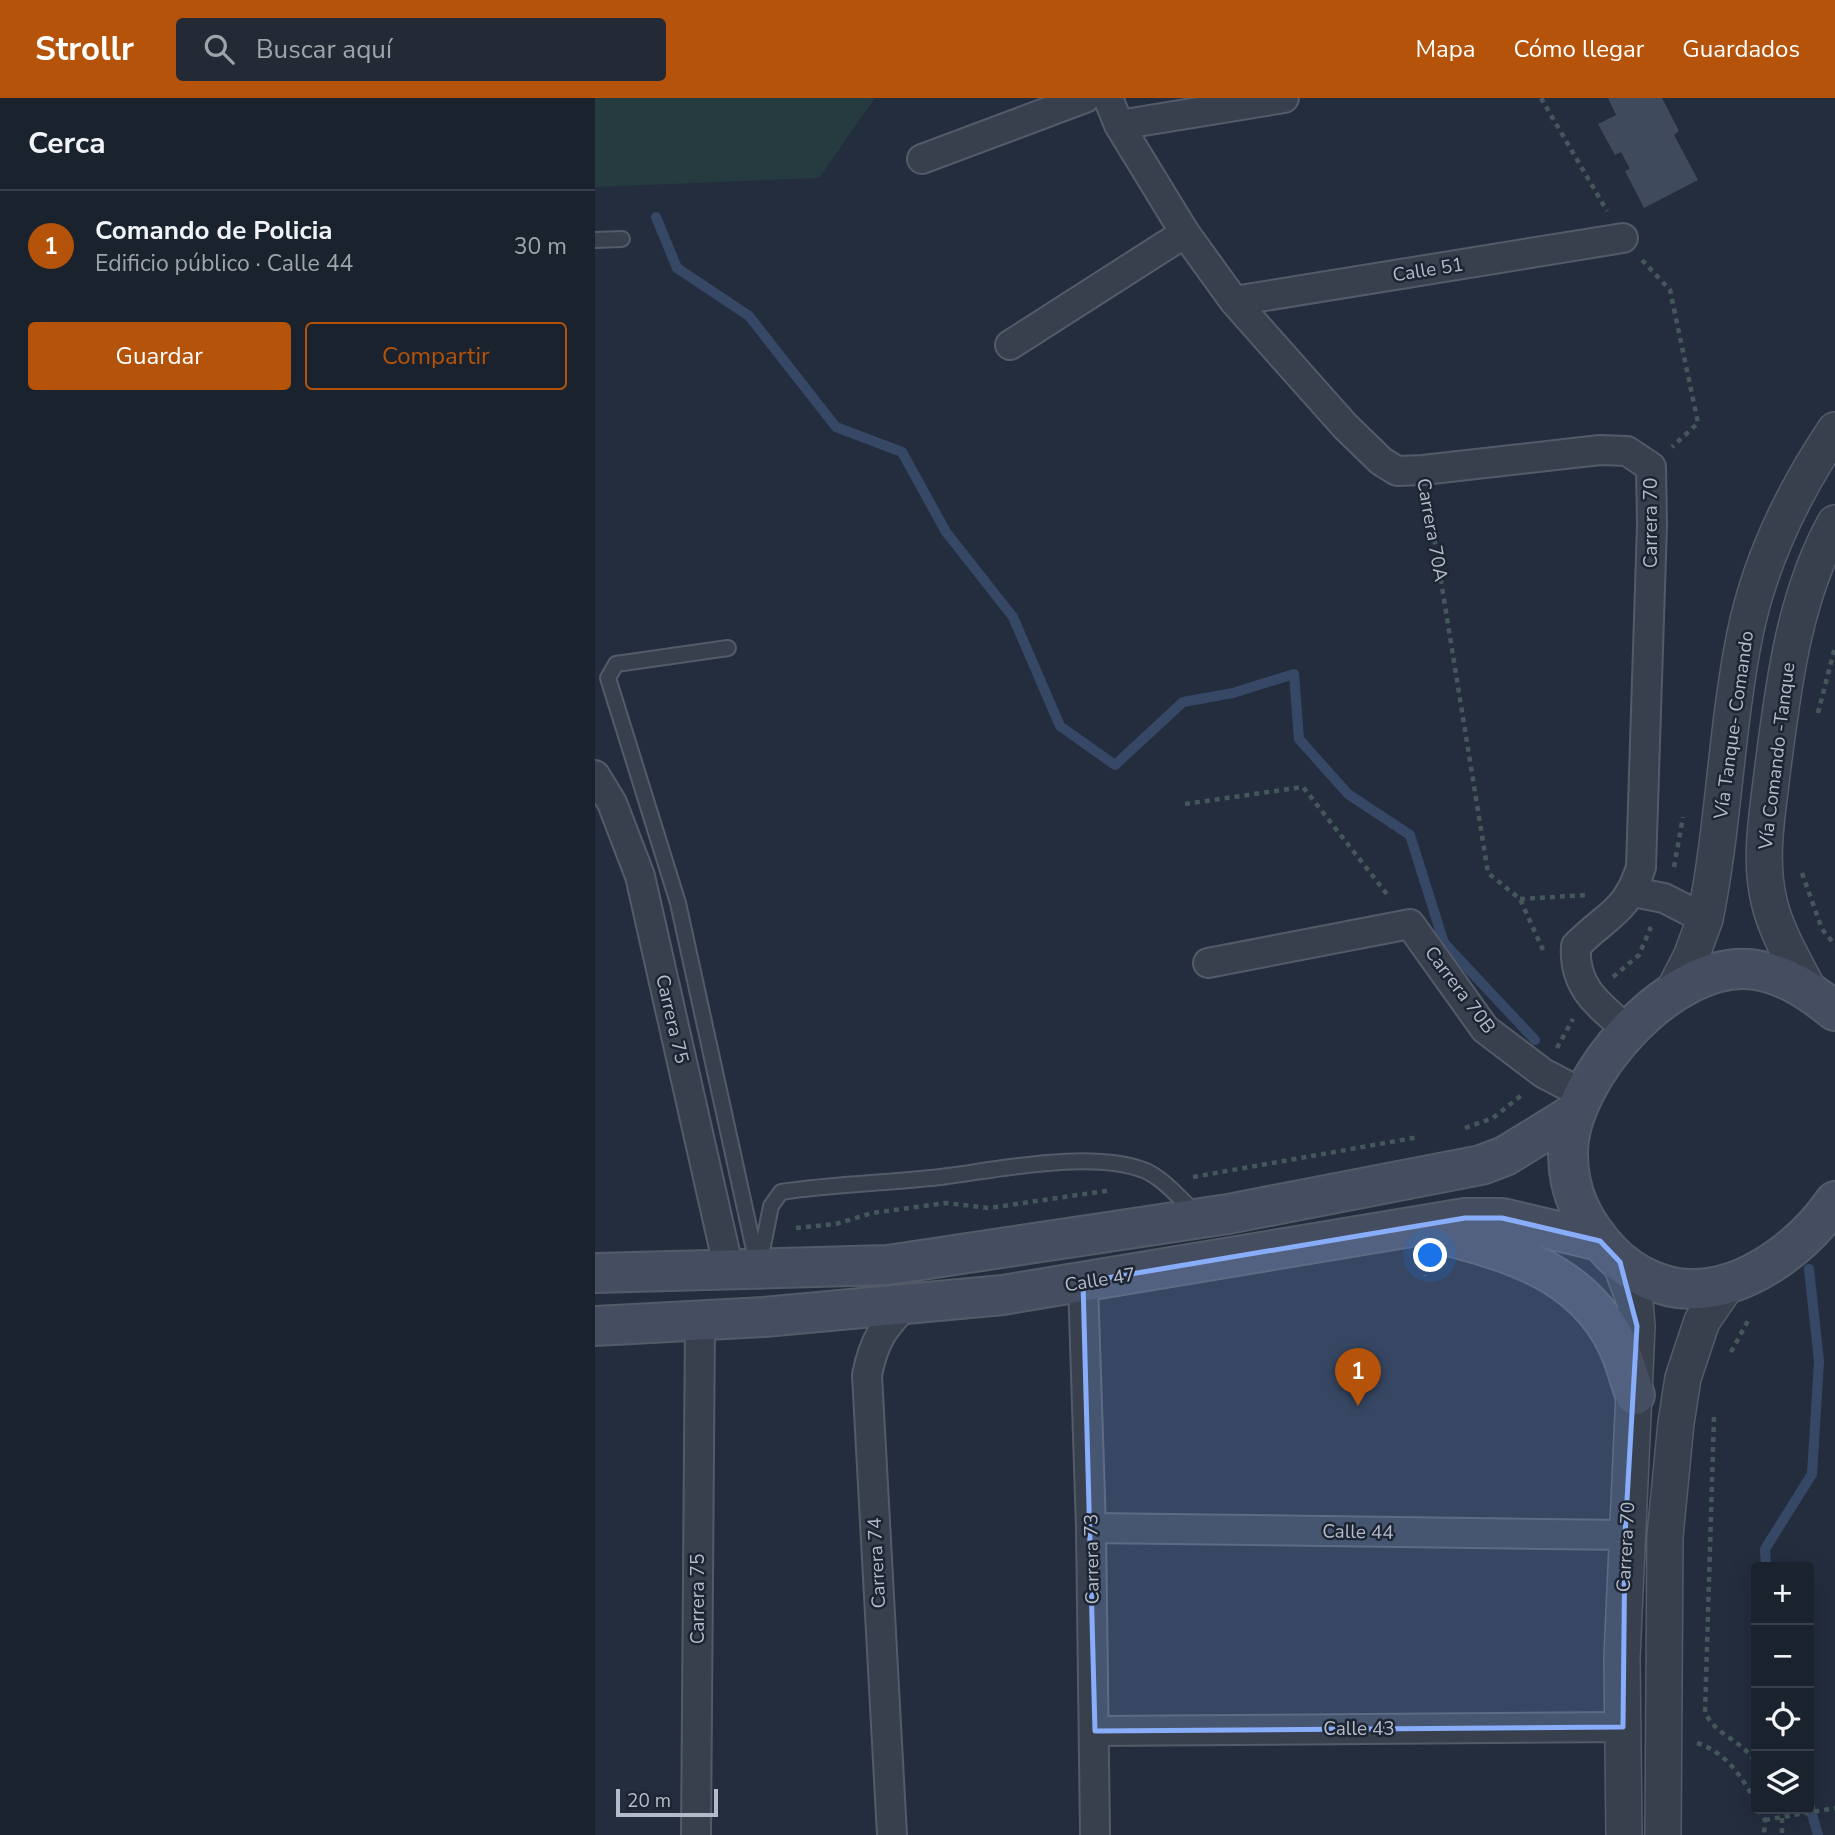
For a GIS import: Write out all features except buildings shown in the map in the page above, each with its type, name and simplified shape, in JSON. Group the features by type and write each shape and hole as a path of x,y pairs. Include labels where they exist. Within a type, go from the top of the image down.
{"main road":[{"path":"1821,1000 1780,976 1754,969 1706,974 1674,990 1629,1031 1580,1104 1567,1152 1576,1203 1610,1251 1652,1282 1681,1289 1740,1298 1760,1269 1798,1242 1835,1203"},
{"path":"595,1273 888,1265 1202,1218 1481,1165 1505,1156 1580,1104"},
{"name":"Calle 47","path":"595,1326 700,1321 1003,1295 1465,1218 1502,1218 1610,1251"},
{"path":"1417,1227 1521,1257 1556,1274 1591,1304 1617,1344 1635,1395"}],"street":[{"path":"922,159 1085,98"},
{"name":"Carrera 70A","path":"1108,98 1119,125 1185,233 1234,301 1345,426 1381,461 1397,471 1423,470"},
{"path":"1119,125 1284,98"},
{"path":"1010,345 1185,233"},
{"name":"Calle 51","path":"1234,301 1623,238"},
{"name":"Vía Tanque- Comando","path":"1674,990 1691,957 1705,919 1746,632 1771,550 1807,471 1835,430"},
{"path":"1423,470 1600,450 1627,451 1651,467"},
{"name":"Carrera 70","path":"1633,892 1641,867 1652,525 1651,467"},
{"name":"Vía Comando -Tanque","path":"1821,1000 1769,903 1764,865 1765,831 1783,689 1799,612 1835,523"},
{"name":"Carrera 75","path":"595,775 612,803 640,876 744,1270"},
{"path":"1629,1031 1590,999 1579,978 1576,946 1602,926 1633,892 1664,898 1705,919"},
{"path":"1208,963 1410,924"},
{"name":"Carrera 70B","path":"1410,924 1485,1029 1580,1104"},
{"name":"Carrera 70","path":"1610,1251 1635,1302 1637,1326 1625,1535 1624,1835"},
{"name":"Carrera 73","path":"1083,1283 1091,1528 1095,1835"},
{"name":"Carrera 70","path":"1663,1835 1665,1536 1676,1423 1683,1378 1702,1321 1740,1298"},
{"name":"Carrera 74","path":"892,1835 867,1375 872,1348 884,1327 907,1303"},
{"name":"Carrera 75","path":"696,1835 700,1321"},
{"name":"Calle 44","path":"1091,1528 1625,1535"},
{"name":"Calle 43","path":"1095,1731 1623,1727"}],"lane":[{"path":"595,240 622,239"},
{"path":"729,648 616,664 608,678 678,903 744,1270"},
{"path":"744,1270 763,1232 771,1206 781,1192 824,1186 938,1177 1046,1163 1105,1163 1146,1171 1202,1218"}],"path":[{"name":"Carrera 70","path":"1541,98 1623,238 1670,290 1698,424 1651,467"},
{"name":"Carrera 70A","path":"1423,470 1488,873 1520,899 1547,958"},
{"path":"1818,714 1835,646"},
{"path":"1185,804 1303,787 1410,924"},
{"path":"1454,1130 1493,1118 1516,1101 1543,1073 1574,1017 1639,955 1664,898 1675,863 1685,804"},
{"path":"1800,870 1822,929 1835,945"},
{"path":"1520,899 1633,892"},
{"path":"763,1232 836,1224 872,1213 946,1203 989,1208 1161,1182 1429,1135"},
{"path":"1729,1356 1740,1298"},
{"path":"1716,1403 1705,1712 1710,1723 1751,1753"},
{"path":"1663,1732 1710,1747 1739,1772 1751,1794"},
{"path":"1765,1820 1835,1808"},
{"path":"1762,1814 1765,1820 1764,1835"},
{"path":"1780,1814 1782,1835"}],"highlighted area":[{"path":"1465,1218 1502,1218 1600,1241 1620,1262 1637,1326 1625,1535 1623,1727 1095,1731 1083,1282"}],"green space":[{"path":"595,98 875,98 819,178 595,187"}],"waterway":[{"path":"656,217 677,268 749,316 836,427 902,452 946,532 1013,617 1060,726 1115,765 1183,702 1233,693 1294,674 1299,739 1348,794 1410,835 1444,943 1535,1040"},
{"path":"1766,1562 1765,1549 1812,1474 1819,1361 1809,1269"},
{"path":"1812,1814 1818,1835"}],"place":[{"name":"Comando de Policia","path":"1358,1406"}]}
